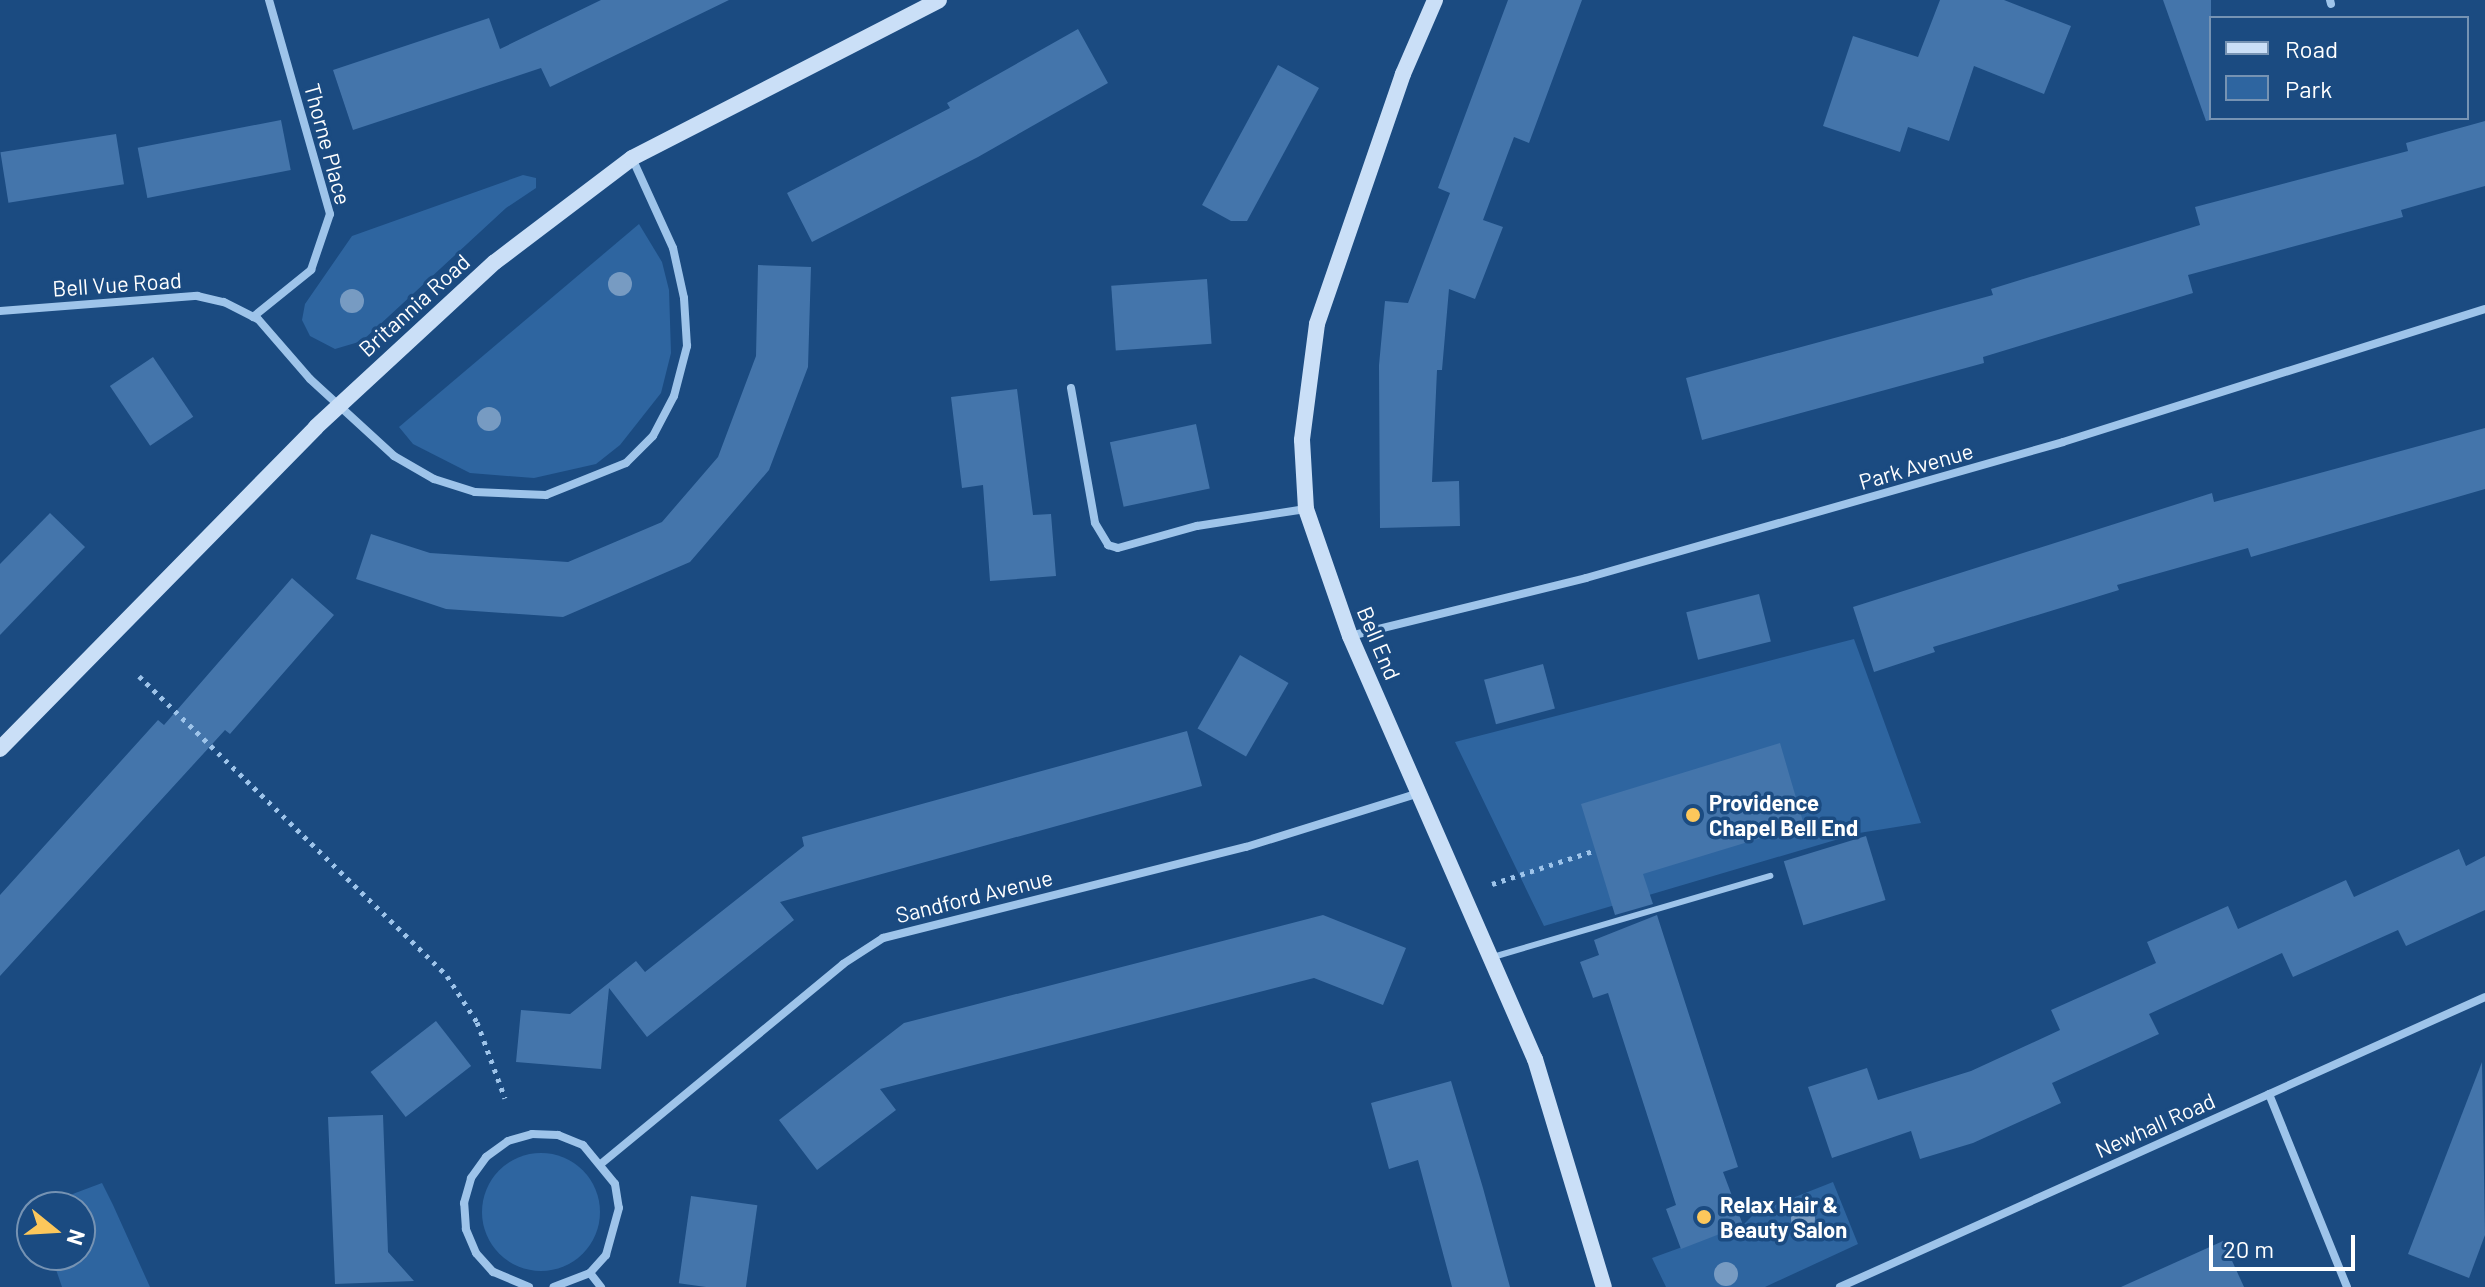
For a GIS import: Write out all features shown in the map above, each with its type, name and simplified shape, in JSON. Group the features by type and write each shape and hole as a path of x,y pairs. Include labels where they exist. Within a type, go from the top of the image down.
{"street":[{"name":"Thorne Place","path":"253,317 311,270 330,214 269,0"},
{"name":"Britannia Road","path":"0,749 340,403 495,262 632,158 939,0"},
{"name":"Bell End","path":"1435,0 1403,74 1317,324 1302,440 1306,509 1350,636 1421,792 1535,1059 1604,1287"},
{"name":"Bell Vue Road","path":"0,311 197,296 253,317 310,379 340,403 394,456 434,479 475,492 546,495 626,463 653,436 674,396 687,346 684,298 673,248 632,158"},
{"name":"Park Avenue","path":"1350,636 1586,578 2063,442 2485,309"},
{"path":"1071,388 1095,523 1108,545 1118,548 1197,526 1306,509"},
{"name":"Sandford Avenue","path":"602,1163 843,964 883,938 1246,847 1421,792"},
{"name":"Newhall Road","path":"1840,1287 2485,997"},
{"path":"2269,1094 2347,1287"},
{"path":"529,1287 493,1272 476,1253 466,1229 464,1203 471,1178 486,1157 508,1141 532,1134 571,1140 602,1163 615,1184 619,1208 606,1255 590,1273 554,1287"},
{"path":"590,1273 601,1287"}],"lane":[{"path":"1492,958 1770,876"}],"path":[{"path":"139,676 447,976 477,1022 505,1098"},
{"path":"1464,894 1596,850"}],"green space":[{"path":"523,175 536,178 536,188 506,208 362,341 335,349 310,336 302,320 305,304 352,236"},
{"path":"639,224 662,262 669,290 671,353 661,393 620,445 596,464 534,478 470,473 413,444 399,427"},
{"path":"1854,639 1921,823 1859,833 1544,926 1455,742"},
{"path":"541,1153 574,1163 590,1179 600,1212 590,1245 574,1261 541,1271 508,1261 492,1245 482,1212 492,1179 508,1163"},
{"path":"1833,1182 1858,1244 1765,1287 1666,1287 1652,1258 1743,1225 1755,1213"},
{"path":"102,1183 150,1287 62,1287 56,1271 96,1271 96,1191 81,1191"}],"building":[{"path":"601,0 729,0 550,87 541,68 353,130 333,70 489,18 500,49"},
{"path":"1508,0 1582,0 1529,143 1514,137 1483,220 1503,227 1475,299 1449,289 1442,370 1437,370 1432,482 1459,481 1460,526 1380,528 1379,365 1385,301 1408,303 1450,193 1438,188"},
{"path":"1940,0 2004,0 2071,26 2044,94 1974,66 1949,141 1908,127 1900,152 1823,126 1853,36 1918,57"},
{"path":"2163,0 2211,0 2211,120 2206,121"},
{"path":"1078,29 1108,83 978,157 812,242 787,193 950,108 947,103"},
{"path":"1278,65 1319,88 1247,221 1231,221 1202,205"},
{"path":"281,120 291,170 147,198 138,148"},
{"path":"2485,121 2485,186 2401,210 2403,217 2188,275 2193,293 1983,357 1984,363 1702,440 1686,378 1993,295 1991,289 2200,225 2195,207 2408,151 2406,143"},
{"path":"116,134 124,184 8,203 0,152"},
{"path":"758,265 811,267 808,367 769,470 690,562 563,617 446,609 356,579 371,534 430,553 568,562 662,522 718,457 756,356"},
{"path":"1207,279 1212,344 1116,351 1111,286"},
{"path":"153,357 193,417 150,446 110,386"},
{"path":"1017,389 1033,515 1051,514 1056,576 990,581 983,485 962,488 951,397"},
{"path":"1196,424 1210,489 1124,507 1110,442"},
{"path":"2485,428 2485,489 2251,557 2248,548 2117,585 2119,590 1933,647 1935,652 1874,672 1853,607 2212,493 2214,502"},
{"path":"50,513 85,547 0,635 0,564"},
{"path":"292,578 334,615 230,734 225,730 0,976 0,895 158,720 164,725"},
{"path":"1759,594 1771,642 1698,660 1686,612"},
{"path":"1240,655 1288,683 1246,757 1198,729"},
{"path":"1543,664 1555,708 1496,724 1484,680"},
{"path":"1187,731 1202,786 780,902 794,920 647,1037 609,988 601,1069 516,1062 521,1010 570,1014 636,961 645,972 804,846 802,837"},
{"name":"Providence Chapel Bell End","path":"1780,743 1804,825 1643,874 1653,904 1615,915 1581,804"},
{"path":"1866,836 1886,900 1803,925 1784,861"},
{"path":"2459,849 2466,866 2485,856 2485,910 2406,946 2398,930 2293,977 2282,953 2149,1014 2159,1034 2052,1083 2061,1103 1973,1143 1920,1159 1911,1131 1832,1158 1808,1087 1867,1068 1878,1100 1971,1071 2060,1030 2051,1010 2156,963 2147,942 2228,906 2238,929 2346,880 2354,897"},
{"path":"1323,915 1406,948 1383,1005 1314,978 880,1089 896,1110 817,1170 779,1120 904,1023"},
{"path":"1657,915 1738,1167 1723,1172 1743,1225 1681,1249 1666,1209 1676,1205 1608,993 1593,998 1580,962 1599,955 1594,940"},
{"path":"436,1021 471,1066 406,1117 371,1072"},
{"path":"2482,1062 2485,1235 2469,1278 2408,1254"},
{"path":"1451,1081 1510,1287 1452,1287 1418,1160 1389,1169 1371,1103"},
{"path":"383,1115 388,1252 414,1281 335,1284 328,1117"},
{"path":"691,1196 757,1205 746,1287 679,1283"},
{"path":"2223,1241 2244,1287 2121,1287"}],"place":[{"name":"Providence Chapel Bell End","path":"1693,815"},
{"name":"Relax Hair & Beauty Salon","path":"1704,1217"}]}
